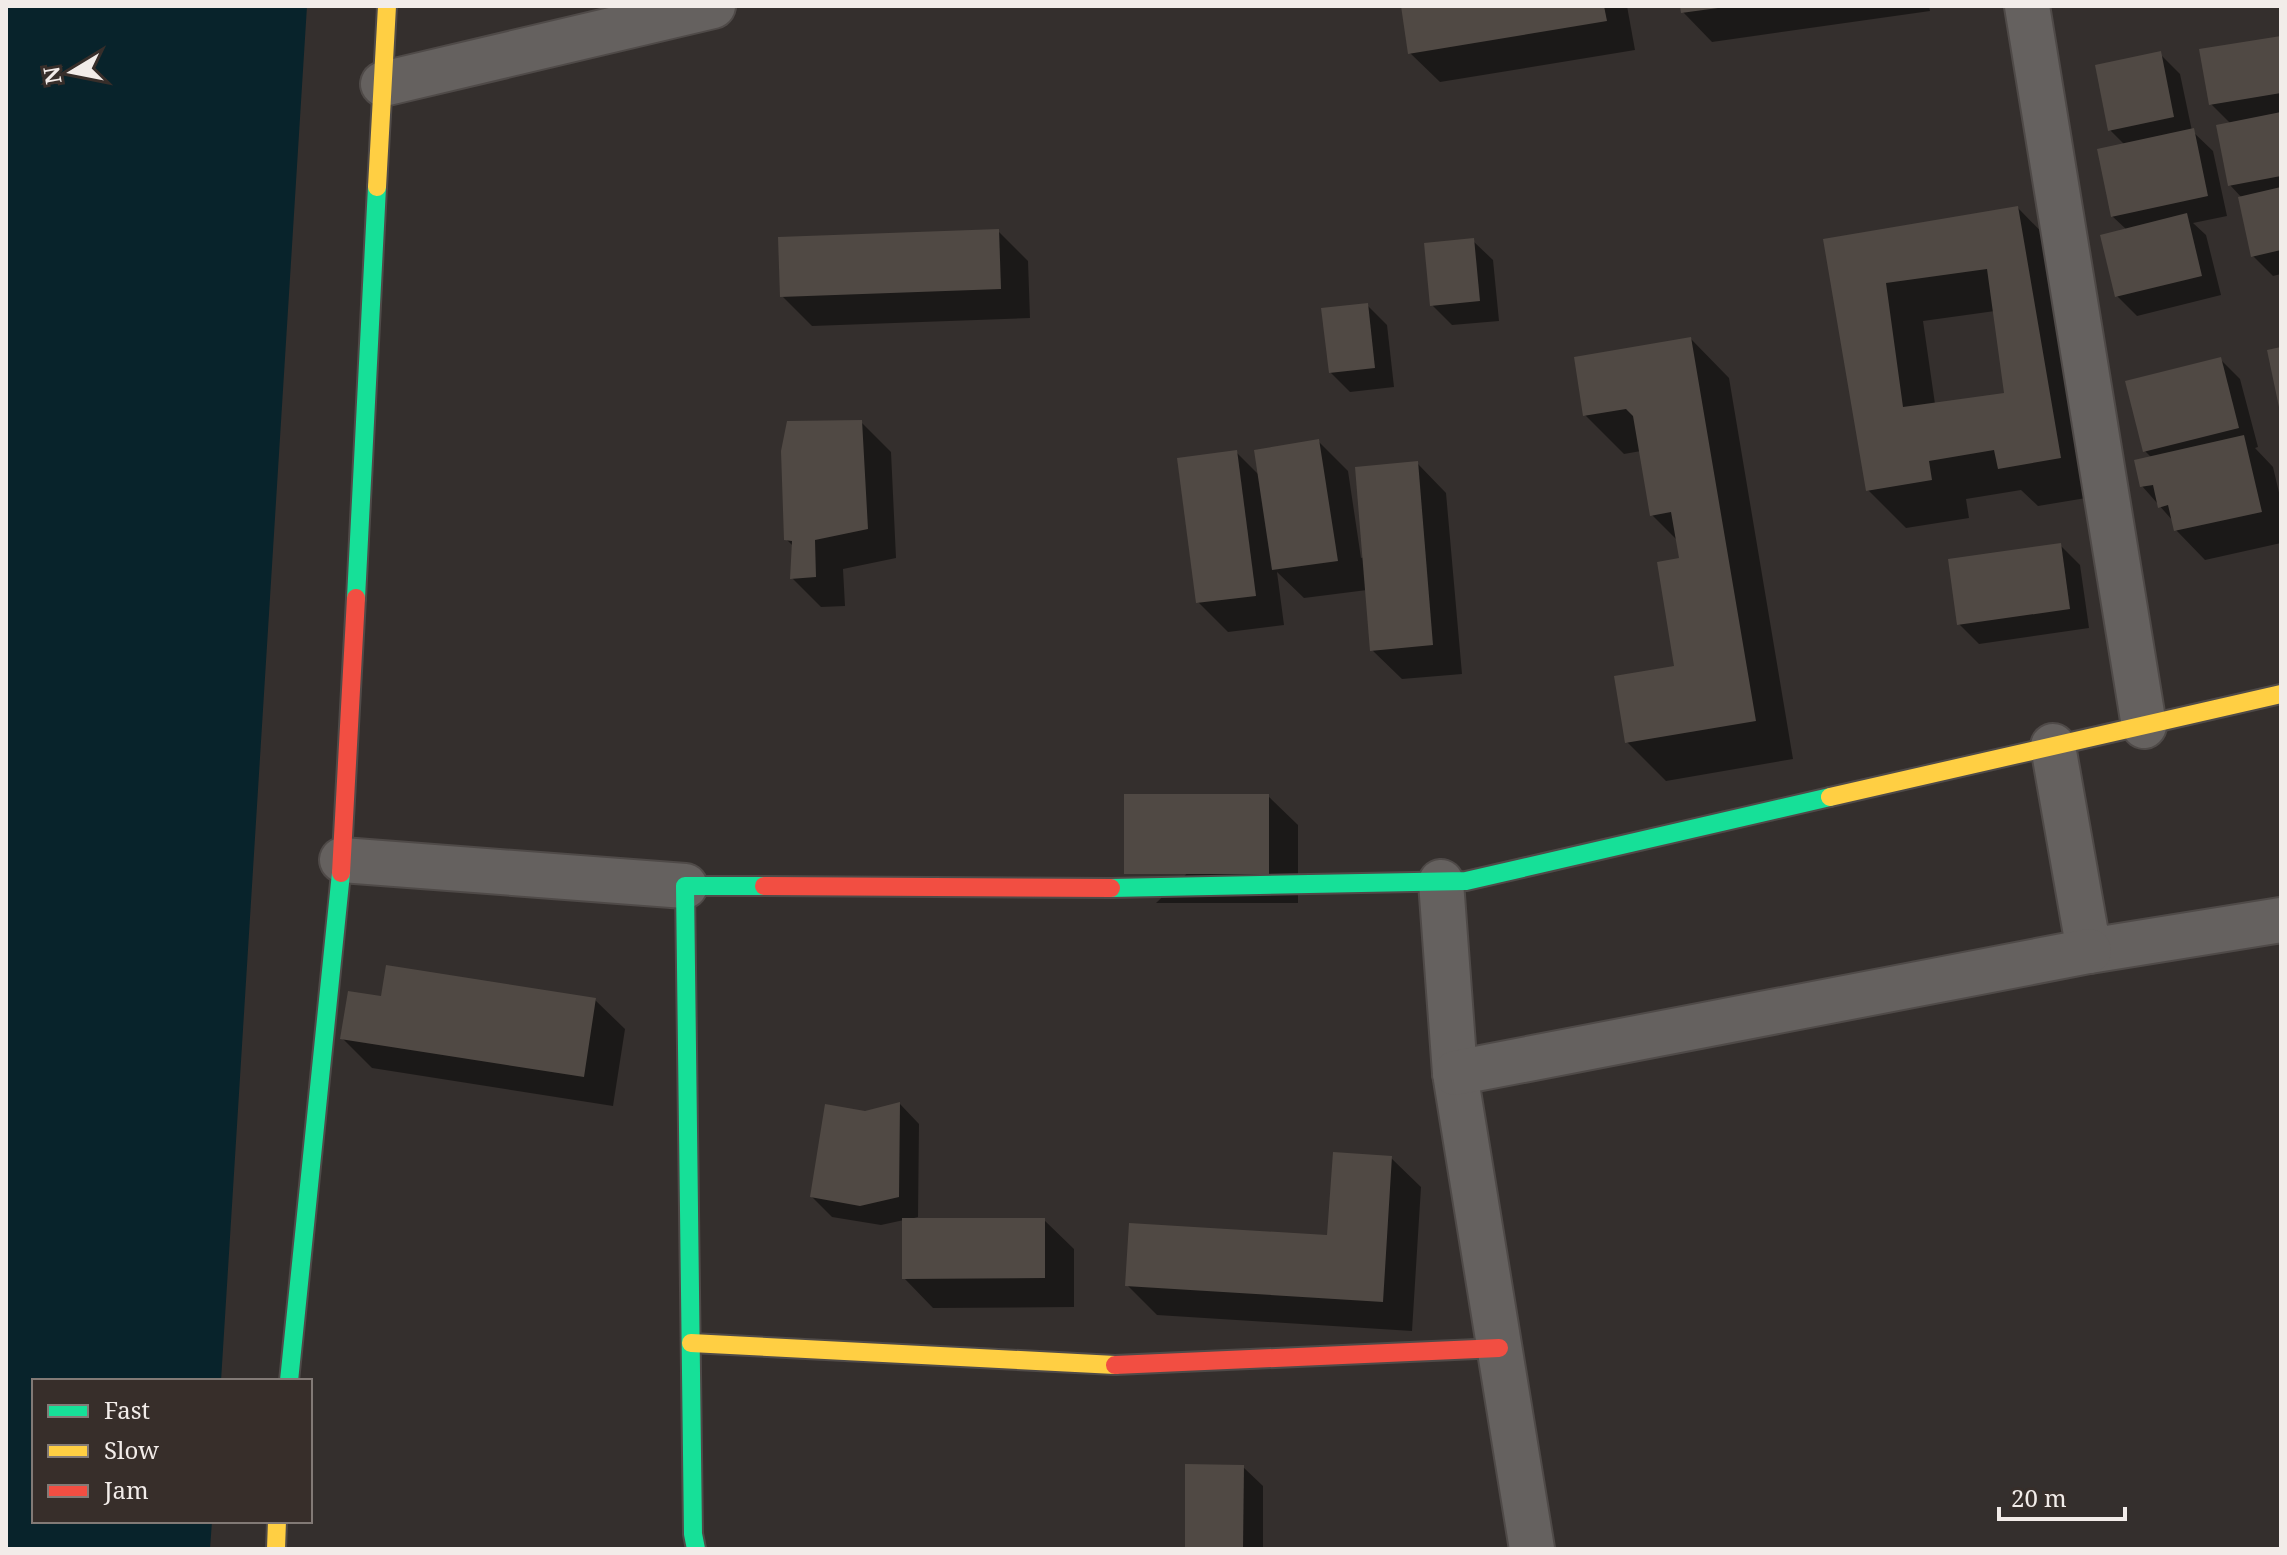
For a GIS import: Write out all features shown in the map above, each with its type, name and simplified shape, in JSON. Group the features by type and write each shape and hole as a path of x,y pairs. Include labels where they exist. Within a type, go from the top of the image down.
{"street":[{"path":"289,1379 342,860 387,6"},
{"path":"383,84 713,6"},
{"path":"2027,6 2144,726"},
{"path":"342,860 685,886 1171,888 1466,881 2281,694"},
{"path":"2053,746 2089,951"},
{"path":"1441,882 1455,1073 1532,1549"},
{"path":"685,886 693,1534 696,1549"},
{"path":"1455,1073 2089,951 2281,920"},
{"path":"691,1343 1127,1366 1499,1348"},
{"path":"276,1549 277,1523"}],"water":[{"path":"6,6 307,6 221,1379 32,1379 32,1523 212,1523 210,1549 6,1549"}],"building":[{"path":"1401,6 1604,6 1607,21 1408,54"},
{"path":"1680,6 1717,6 1718,8 1681,13"},
{"path":"2281,36 2281,93 2209,105 2199,49"},
{"path":"2161,51 2174,117 2108,131 2095,65"},
{"path":"2281,112 2281,176 2228,186 2216,125"},
{"path":"2194,128 2208,196 2111,217 2097,149"},
{"path":"2281,187 2281,250 2251,257 2238,197"},
{"path":"2018,206 2061,458 1998,469 1994,450 1929,461 1932,480 1866,491 1823,239","holes":["1987,269 2004,393 1903,407 1886,283"]},
{"path":"2187,213 2202,276 2115,297 2100,235"},
{"path":"999,229 1001,289 780,297 778,237"},
{"path":"1474,238 1480,301 1430,306 1424,243"},
{"path":"1368,303 1375,368 1329,373 1321,308"},
{"path":"1691,337 1756,721 1625,743 1614,676 1674,666 1657,562 1679,558 1671,512 1650,516 1633,416 1626,409 1583,416 1574,357"},
{"path":"2281,347 2281,411 2280,412 2267,350"},
{"path":"2221,357 2239,428 2143,452 2125,381"},
{"path":"862,420 868,529 815,540 816,577 790,579 792,541 784,540 781,451 787,421"},
{"path":"2244,435 2262,512 2174,531 2168,505 2158,508 2153,485 2140,487 2134,460"},
{"path":"1319,439 1338,561 1272,570 1254,450"},
{"path":"1237,450 1256,596 1196,603 1177,458"},
{"path":"1418,461 1433,645 1370,651 1355,467"},
{"path":"2061,543 2070,609 1957,625 1948,559"},
{"path":"1124,794 1269,794 1269,874 1124,874"},
{"path":"386,965 596,998 584,1077 340,1039 348,991 381,996"},
{"path":"900,1102 899,1197 860,1206 810,1197 825,1104 865,1111"},
{"path":"1333,1152 1392,1156 1383,1302 1125,1286 1129,1223 1327,1235"},
{"path":"902,1218 1045,1218 1045,1278 902,1279"},
{"path":"1185,1464 1244,1465 1243,1549 1185,1549"}],"traffic: fast":[{"path":"356,598 377,187"},
{"path":"1111,888 1466,881 1830,797"},
{"path":"289,1379 341,873"},
{"path":"696,1549 693,1534 685,886 764,886"}],"traffic: slow":[{"path":"377,187 387,6"},
{"path":"1830,797 2281,694"},
{"path":"691,1343 1115,1365"},
{"path":"276,1549 277,1523"}],"traffic: jam":[{"path":"341,873 356,598"},
{"path":"764,886 1111,888"},
{"path":"1115,1365 1499,1348"}]}
